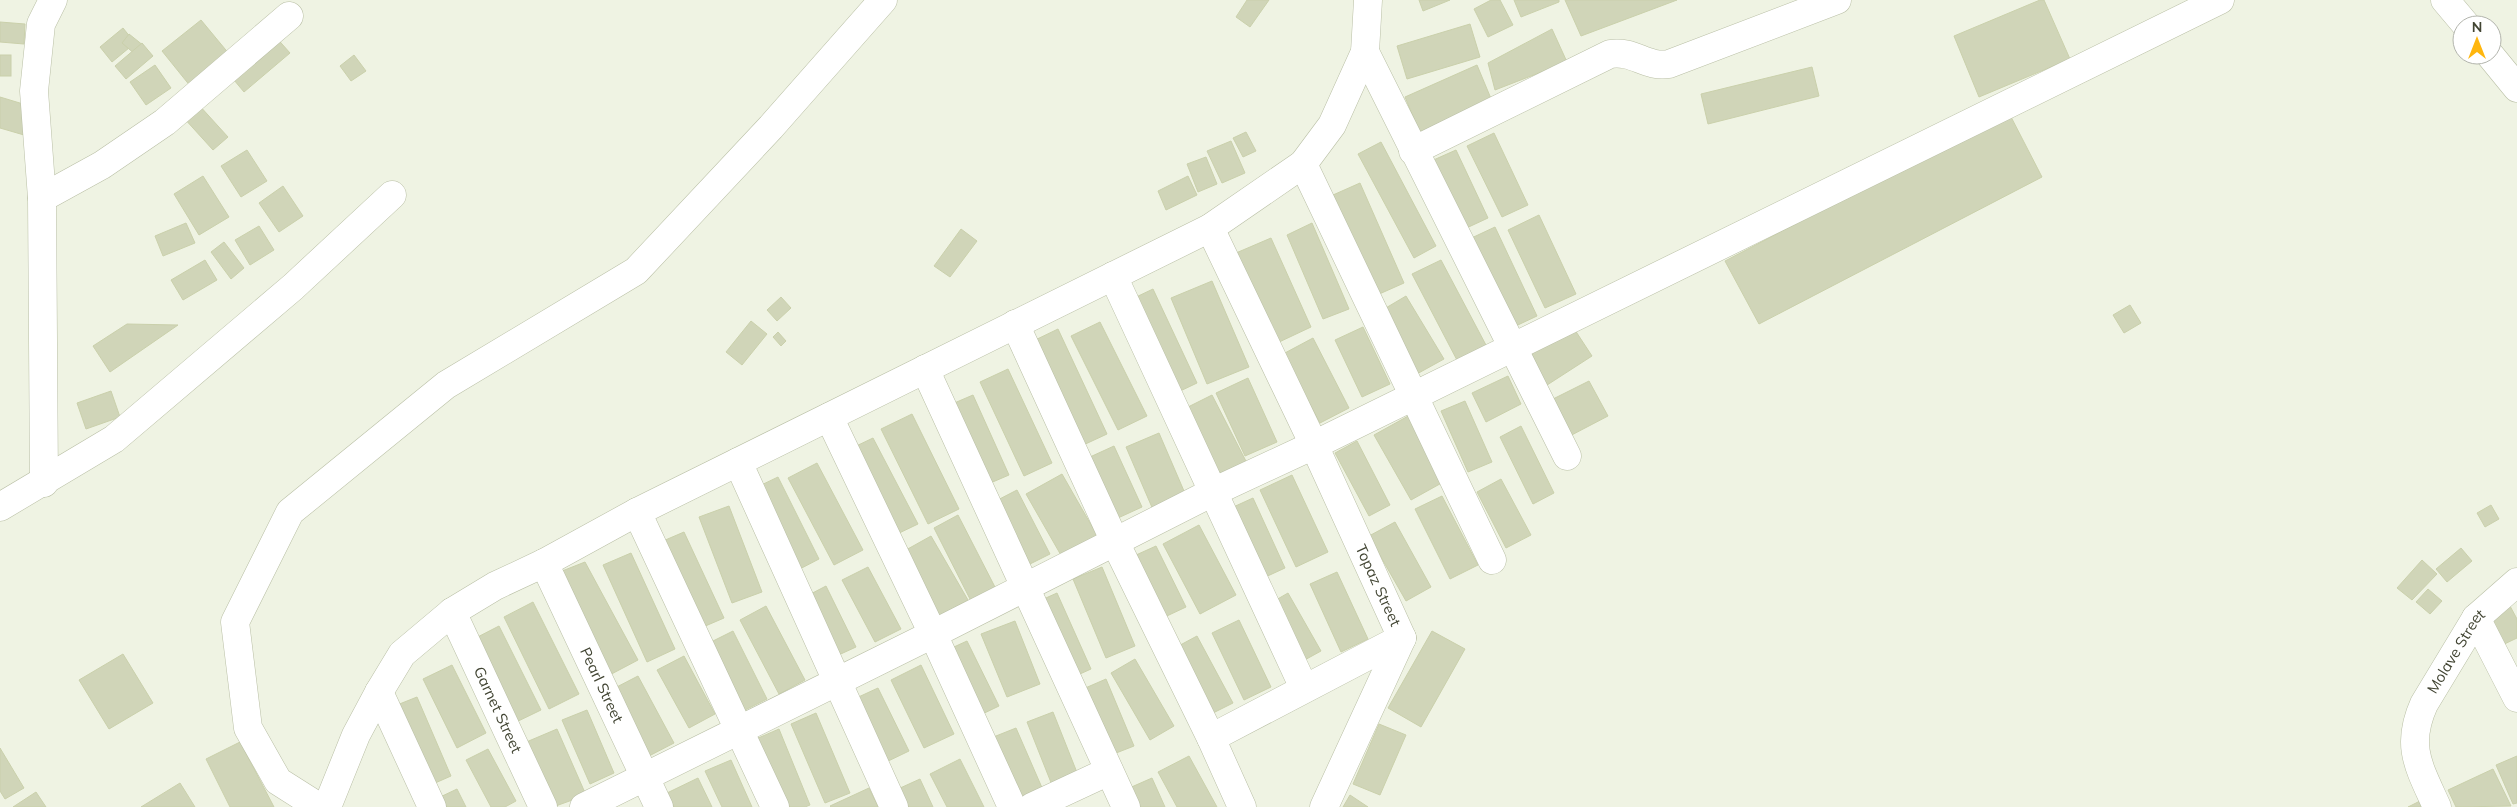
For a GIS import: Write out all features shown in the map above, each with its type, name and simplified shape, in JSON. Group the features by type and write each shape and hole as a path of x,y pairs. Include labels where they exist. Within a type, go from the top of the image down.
{"street":[{"path":"44,483 42,198 34,91 41,24 53,0"},
{"path":"319,807 278,782 248,728 235,622 290,512 446,385 636,271 771,127 883,0"},
{"path":"327,807 356,735 402,654 452,612 495,586 544,563 637,512 1210,228 1303,164 1332,125 1365,52 1368,0"},
{"path":"1413,151 1610,54 1623,52 1658,66 1669,64 1837,0"},
{"path":"584,807 1025,588 1213,492 1314,445 2220,0"},
{"path":"2445,0 2458,15"},
{"path":"42,198 102,165 165,122 289,16"},
{"path":"1365,52 1567,456"},
{"path":"2498,65 2517,88"},
{"path":"1303,164 1492,560"},
{"path":"0,507 44,483 114,439 293,287 392,195"},
{"name":"Topaz Street","path":"1210,228 1314,445 1402,638 1324,807"},
{"path":"1113,276 1304,688"},
{"path":"1015,324 1115,542 1211,738 1242,807"},
{"path":"925,370 1126,807"},
{"path":"829,417 933,634 1012,807"},
{"path":"738,462 894,807"},
{"path":"637,512 775,807"},
{"name":"Pearl Street","path":"544,563 659,807"},
{"name":"Molave Street","path":"2437,807 2420,768 2414,734 2424,704 2476,618 2517,582"},
{"name":"Garnet Street","path":"452,612 543,807"},
{"path":"2476,618 2517,698"},
{"path":"1211,738 1402,638"},
{"path":"379,692 432,807"},
{"path":"1032,807 1110,771"}],"building":[{"path":"1247,0 1269,0 1250,27 1236,17"},
{"path":"1419,0 1450,0 1423,11"},
{"path":"1491,0 1500,0 1513,25 1488,37 1474,9"},
{"path":"1514,0 1559,0 1559,2 1521,17"},
{"path":"1565,0 1677,0 1581,36"},
{"path":"2044,0 2070,59 1979,97 1954,36"},
{"path":"201,20 230,55 191,87 162,51"},
{"path":"0,22 25,24 24,44 0,42"},
{"path":"1470,24 1480,57 1407,79 1397,46"},
{"path":"123,28 135,43 112,62 100,47"},
{"path":"1552,29 1567,62 1495,90 1488,63"},
{"path":"129,34 144,46 136,55 122,43"},
{"path":"274,35 290,53 244,92 229,74"},
{"path":"142,43 153,56 126,79 115,66"},
{"path":"0,55 11,55 11,76 0,76"},
{"path":"354,55 366,71 351,81 340,66"},
{"path":"155,65 171,88 146,105 130,82"},
{"path":"1477,65 1492,101 1420,133 1405,97"},
{"path":"1812,67 1819,96 1708,124 1701,94"},
{"path":"0,97 33,107 24,135 0,128"},
{"path":"198,104 228,137 213,150 183,117"},
{"path":"2009,113 2042,177 1759,324 1725,261"},
{"path":"1246,132 1256,151 1243,157 1233,138"},
{"path":"1494,133 1528,205 1502,217 1467,146"},
{"path":"1231,141 1245,173 1222,183 1207,151"},
{"path":"1381,142 1436,246 1414,258 1358,154"},
{"path":"247,150 267,181 241,197 221,166"},
{"path":"1456,150 1488,218 1460,231 1429,162"},
{"path":"1206,157 1217,184 1198,192 1187,164"},
{"path":"203,176 229,217 199,235 174,194"},
{"path":"1188,176 1197,195 1166,210 1158,191"},
{"path":"1360,183 1404,283 1377,295 1333,195"},
{"path":"283,186 303,216 279,232 259,203"},
{"path":"1539,215 1576,294 1545,308 1508,230"},
{"path":"186,223 195,243 163,256 155,236"},
{"path":"1312,223 1349,309 1323,319 1287,235"},
{"path":"259,226 274,250 250,265 235,240"},
{"path":"1495,227 1537,316 1505,331 1463,242"},
{"path":"961,229 977,241 950,277 934,266"},
{"path":"1271,238 1311,327 1277,343 1236,253"},
{"path":"224,242 244,268 231,279 211,252"},
{"path":"205,260 217,280 183,300 171,280"},
{"path":"1441,260 1487,347 1458,362 1412,274"},
{"path":"1212,281 1249,367 1207,384 1171,298"},
{"path":"1153,289 1197,383 1176,393 1132,299"},
{"path":"1406,296 1444,359 1415,375 1379,312"},
{"path":"781,297 791,308 777,321 767,310"},
{"path":"2130,305 2141,323 2124,333 2113,315"},
{"path":"751,321 767,334 742,365 726,352"},
{"path":"1100,322 1147,416 1118,430 1071,336"},
{"path":"127,324 178,325 110,372 93,346"},
{"path":"1571,324 1592,356 1544,387 1523,356"},
{"path":"1363,327 1390,384 1362,397 1335,340"},
{"path":"1058,329 1107,434 1079,447 1029,343"},
{"path":"778,332 786,341 781,346 773,337"},
{"path":"1313,338 1349,408 1320,423 1283,354"},
{"path":"1008,369 1052,463 1024,476 980,382"},
{"path":"1508,376 1521,404 1486,422 1472,393"},
{"path":"1248,378 1277,442 1245,456 1216,393"},
{"path":"1589,381 1608,416 1564,439 1545,403"},
{"path":"111,391 120,417 86,429 77,403"},
{"path":"973,395 1009,475 981,487 945,407"},
{"path":"1212,395 1249,467 1215,483 1178,412"},
{"path":"1465,401 1492,462 1468,472 1441,411"},
{"path":"912,414 959,509 928,524 881,429"},
{"path":"1410,415 1447,480 1411,500 1374,435"},
{"path":"1521,426 1554,493 1533,504 1500,437"},
{"path":"1159,433 1187,498 1154,512 1126,447"},
{"path":"873,438 918,524 895,535 850,449"},
{"path":"1357,441 1390,505 1369,516 1335,453"},
{"path":"1114,446 1142,507 1107,523 1079,462"},
{"path":"817,463 863,550 834,565 788,478"},
{"path":"1062,474 1098,537 1062,557 1026,494"},
{"path":"1292,475 1328,552 1296,567 1260,490"},
{"path":"778,477 819,559 794,572 753,489"},
{"path":"1501,479 1531,535 1506,548 1477,492"},
{"path":"1017,490 1050,554 1020,569 988,505"},
{"path":"1442,496 1478,565 1450,579 1415,509"},
{"path":"1253,498 1285,568 1261,579 1229,509"},
{"path":"2491,505 2499,519 2485,527 2477,513"},
{"path":"729,506 762,592 732,603 699,517"},
{"path":"958,515 996,589 971,601 934,528"},
{"path":"1395,522 1431,587 1406,601 1369,536"},
{"path":"1199,525 1236,595 1200,614 1163,544"},
{"path":"684,532 724,618 696,630 656,544"},
{"path":"931,536 968,600 934,619 897,555"},
{"path":"1156,546 1186,607 1154,622 1125,560"},
{"path":"2461,548 2472,561 2447,582 2436,569"},
{"path":"631,553 675,649 647,662 603,565"},
{"path":"2422,560 2437,574 2412,600 2397,588"},
{"path":"585,562 638,660 602,679 557,573"},
{"path":"868,567 901,629 875,642 842,580"},
{"path":"1102,567 1135,646 1106,658 1073,579"},
{"path":"1337,572 1368,639 1341,652 1310,584"},
{"path":"826,586 856,647 832,658 803,598"},
{"path":"2428,589 2442,601 2430,614 2416,602"},
{"path":"1057,593 1091,669 1071,678 1037,602"},
{"path":"1288,593 1321,651 1301,662 1269,604"},
{"path":"533,602 579,694 549,709 504,617"},
{"path":"766,606 805,680 779,694 740,620"},
{"path":"2510,606 2517,619 2517,638 2496,648 2484,620"},
{"path":"1239,620 1271,687 1244,700 1212,633"},
{"path":"1015,621 1040,684 1007,697 981,634"},
{"path":"499,626 541,710 510,725 468,642"},
{"path":"733,631 767,699 737,714 703,646"},
{"path":"1432,631 1465,649 1421,727 1388,708"},
{"path":"1197,636 1233,703 1207,716 1171,650"},
{"path":"967,641 999,706 974,718 943,652"},
{"path":"123,654 153,703 109,729 79,680"},
{"path":"684,656 715,714 689,728 657,670"},
{"path":"1135,659 1174,726 1150,740 1111,673"},
{"path":"452,665 486,733 457,748 423,679"},
{"path":"921,665 954,734 924,748 891,680"},
{"path":"638,676 674,743 647,757 611,690"},
{"path":"1106,679 1134,746 1111,755 1083,689"},
{"path":"878,688 909,751 882,764 852,700"},
{"path":"417,697 451,776 426,787 392,707"},
{"path":"587,710 614,773 590,784 562,720"},
{"path":"1053,712 1078,775 1052,785 1027,722"},
{"path":"816,713 850,793 825,803 791,724"},
{"path":"1379,724 1406,735 1380,795 1353,784"},
{"path":"1016,728 1043,790 1013,803 986,740"},
{"path":"557,729 586,795 553,807 524,743"},
{"path":"779,729 810,805 805,807 785,807 756,739"},
{"path":"240,742 274,807 230,807 206,759"},
{"path":"0,748 24,788 5,799 0,791"},
{"path":"488,749 516,801 505,807 491,807 466,760"},
{"path":"1189,756 1217,807 1177,807 1158,772"},
{"path":"2517,756 2517,803 2513,804 2496,765"},
{"path":"960,759 984,807 947,807 930,774"},
{"path":"731,760 752,807 722,807 705,771"},
{"path":"2493,769 2511,806 2456,807 2448,790"},
{"path":"698,778 712,807 674,807 667,793"},
{"path":"1152,778 1165,807 1135,807 1127,789"},
{"path":"920,779 933,807 907,807 898,789"},
{"path":"180,783 195,807 141,807"},
{"path":"869,788 878,807 830,806"},
{"path":"457,789 466,807 440,807 436,799"},
{"path":"36,792 46,807 13,807"},
{"path":"1350,795 1368,807 1343,807"},
{"path":"2426,798 2430,807 2408,807"}]}
